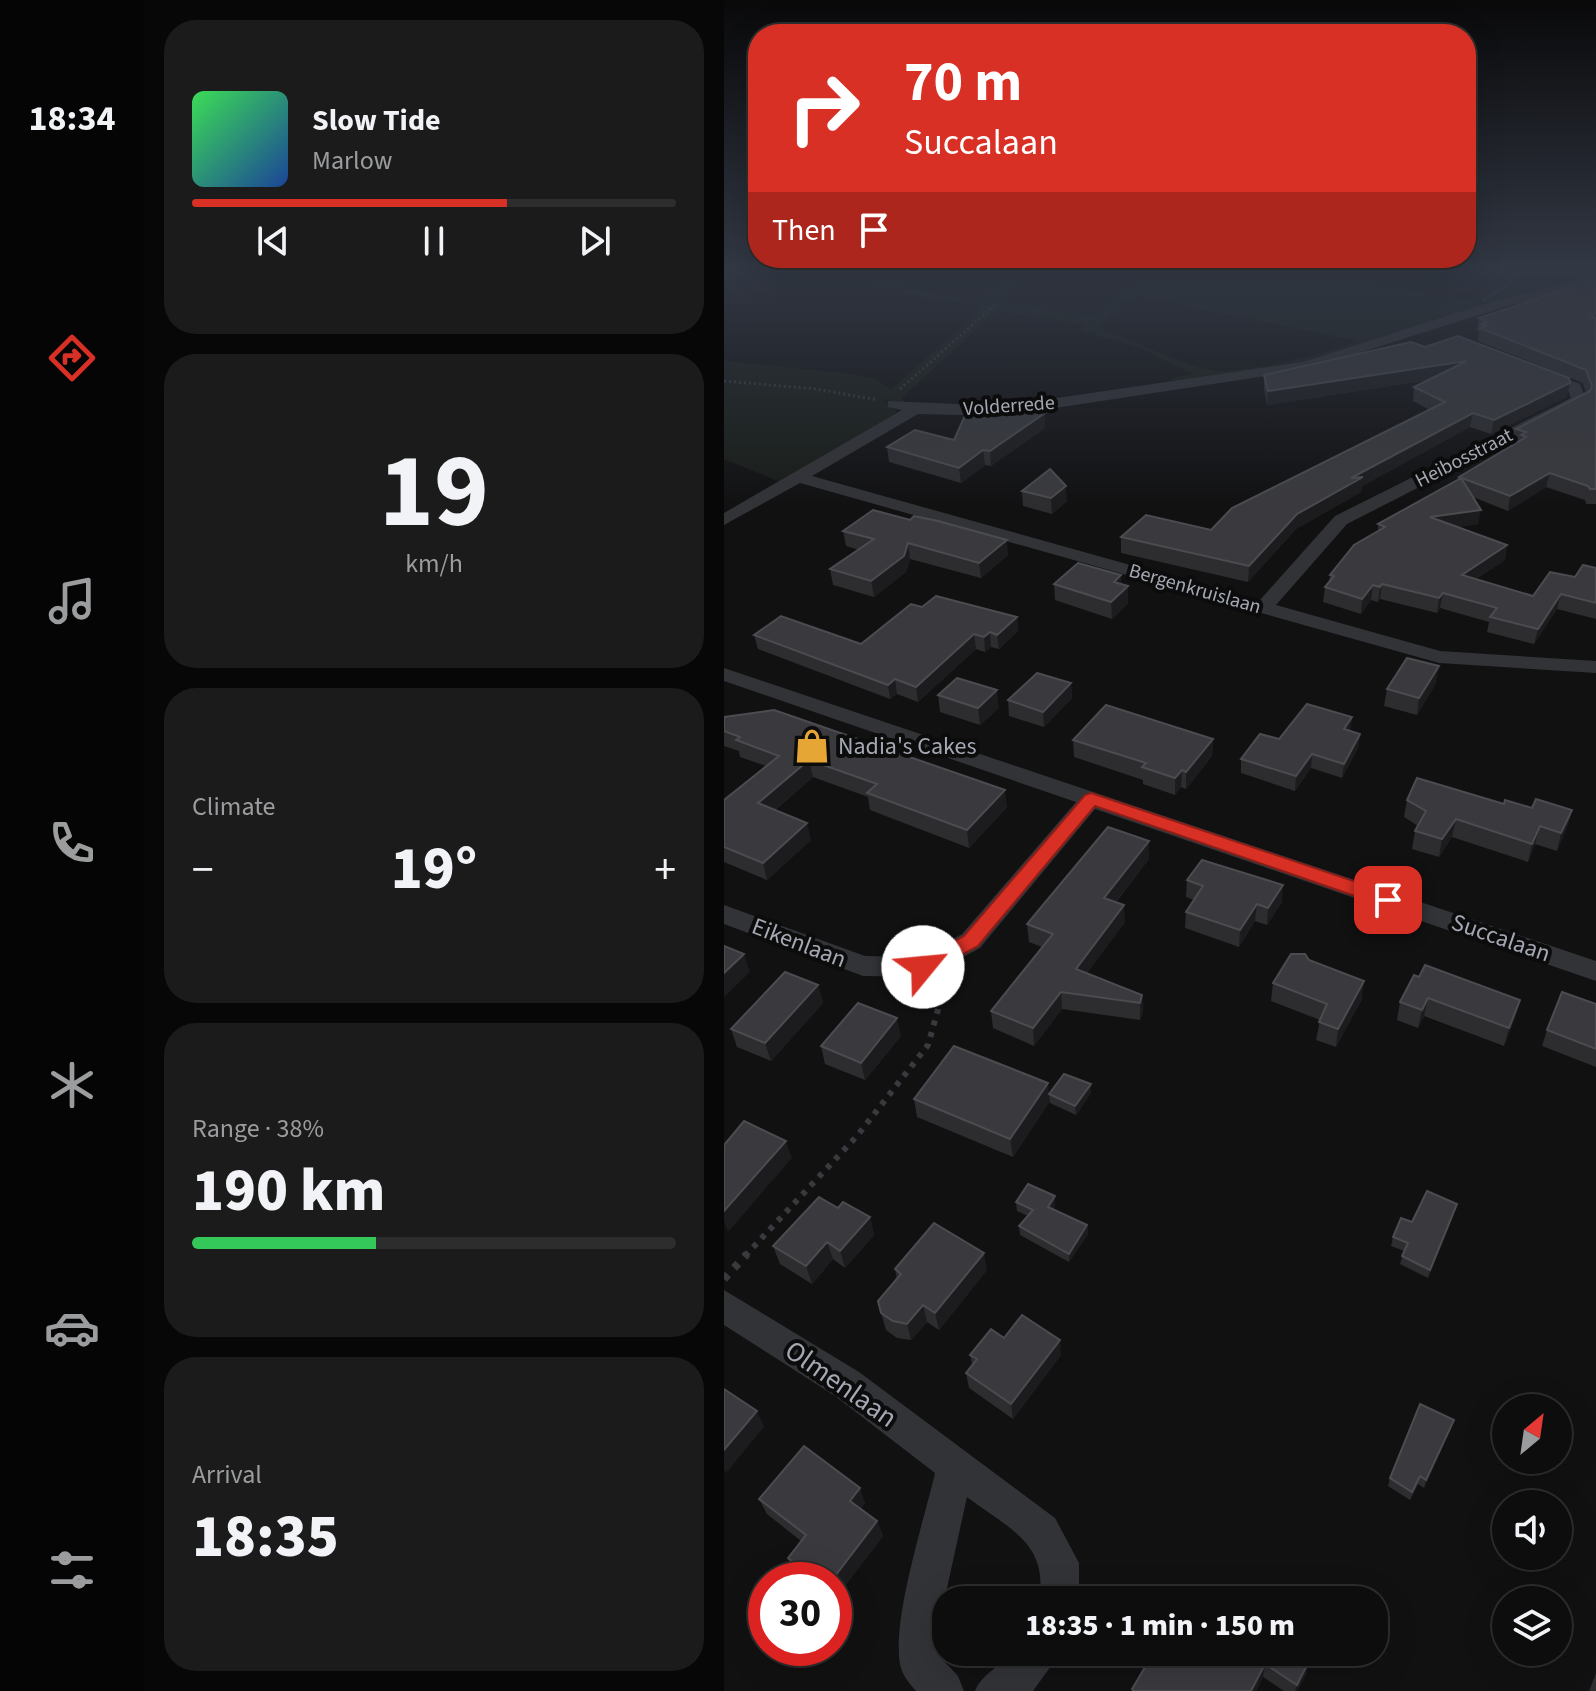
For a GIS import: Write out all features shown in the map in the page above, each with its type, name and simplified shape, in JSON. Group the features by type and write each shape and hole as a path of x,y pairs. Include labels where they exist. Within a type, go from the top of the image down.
{"street":[{"name":"Volderrede","path":"893,404 915,409 1003,411 1305,366 1364,348"},
{"name":"Heibosstraat","path":"1263,608 1341,520 1579,400 1575,387 1521,366"},
{"path":"724,520 915,409"},
{"name":"Bergenkruislaan","path":"799,477 1439,657 1596,667"},
{"name":"Succalaan","path":"724,674 1596,971"},
{"name":"Eikenlaan","path":"724,914 863,966 923,967 971,941 1091,799"},
{"name":"Olmenlaan","path":"724,1306 847,1384 1042,1531 1057,1553 1064,1574 1062,1586"},
{"path":"943,1691 920,1665 920,1620 955,1468"},
{"path":"996,1691 1019,1676 1026,1666"}],"path":[{"path":"724,381 816,389 893,404 893,396 947,348"},
{"path":"724,1279 857,1136 928,1045 943,992 934,961"}],"shaded area":[{"path":"938,348 956,348 902,398 905,403 883,400 897,411 894,415 783,483 724,459 724,361 874,378 891,389"},
{"path":"1140,348 1148,348 1207,369 1232,371 1336,348 1360,348 1330,358 1180,384 1171,378 1193,374"}],"building":[{"path":"1385,348 1489,348 1569,378 1570,383 1494,420 1473,413 1351,478 1363,477 1297,514 1249,566 1121,537 1146,515 1211,530 1232,508 1445,402 1414,387 1467,361 1268,391 1264,375"},
{"path":"1530,348 1596,348 1596,489 1550,473 1510,496 1459,477 1526,437 1521,435 1526,432 1516,429 1590,391 1592,386 1586,370"},
{"path":"967,411 1045,413 959,468 887,447 915,430 954,440"},
{"path":"1050,469 1066,486 1051,498 1022,491"},
{"path":"1461,478 1481,510 1430,517 1507,545 1462,575 1533,596 1550,572 1575,577 1583,565 1596,568 1596,603 1561,594 1538,629 1490,617 1497,608 1443,593 1439,598 1382,584 1380,587 1373,585 1362,599 1325,587 1334,576 1330,575 1354,545 1385,527 1378,524"},
{"path":"873,510 910,520 914,516 938,521 1007,540 979,563 908,543 904,556 871,581 830,569 874,539 843,531"},
{"path":"1078,563 1121,575 1114,582 1128,586 1111,602 1054,584"},
{"path":"936,596 1017,617 997,635 990,632 984,637 974,634 916,687 895,679 888,685 754,635 781,616 861,644 911,604 922,607"},
{"path":"1407,658 1439,666 1419,698 1387,689"},
{"path":"1037,673 1071,683 1043,712 1008,700"},
{"path":"957,678 997,690 978,708 938,695"},
{"path":"1307,704 1352,717 1344,729 1360,734 1344,764 1312,754 1296,776 1241,759 1260,734 1279,739"},
{"path":"1106,705 1213,739 1186,772 1182,770 1175,778 1142,767 1146,763 1073,740"},
{"path":"774,710 1005,790 967,830 867,793 877,784 809,760 758,803 807,823 763,863 724,847 724,800 779,756 736,740 740,737 724,731 724,717"},
{"path":"1417,778 1504,804 1505,800 1532,808 1536,799 1572,810 1561,833 1540,826 1532,844 1456,819 1442,839 1415,831 1426,811 1407,800"},
{"path":"1108,827 1149,841 1104,898 1124,905 1076,969 1142,995 1140,1003 1061,992 1033,1028 991,1011 1053,934 1027,924"},
{"path":"1202,860 1283,885 1268,908 1257,904 1240,930 1186,912 1203,886 1187,880"},
{"path":"724,946 744,954 724,973"},
{"path":"1291,954 1305,954 1309,960 1364,981 1338,1029 1319,1022 1327,1004 1273,983"},
{"path":"1425,965 1520,1000 1509,1028 1428,998 1422,1010 1400,1002 1414,975 1419,977"},
{"path":"785,972 818,985 765,1043 731,1029"},
{"path":"1562,992 1596,1004 1596,1049 1547,1030"},
{"path":"858,1003 897,1018 861,1063 821,1046"},
{"path":"954,1046 1048,1083 1010,1139 914,1099"},
{"path":"1064,1074 1091,1084 1075,1106 1049,1094"},
{"path":"744,1121 786,1141 724,1211 724,1145"},
{"path":"1028,1184 1055,1196 1048,1207 1087,1225 1069,1254 1019,1226 1033,1210 1016,1202"},
{"path":"1427,1191 1457,1204 1430,1270 1402,1256 1408,1243 1393,1237 1401,1218 1412,1222"},
{"path":"819,1197 838,1208 843,1202 870,1217 840,1251 827,1242 806,1266 773,1246"},
{"path":"934,1223 984,1253 935,1313 923,1305 907,1324 893,1321 881,1313 878,1301 901,1274 895,1269"},
{"path":"1022,1315 1060,1340 1011,1404 966,1373 977,1359 970,1355 991,1329 1004,1338"},
{"path":"724,1389 757,1411 724,1450"},
{"path":"1420,1404 1454,1420 1426,1480 1420,1476 1412,1492 1390,1478"},
{"path":"804,1446 860,1488 850,1501 877,1521 846,1562 793,1562 788,1558 806,1535 759,1499"},
{"path":"1146,1666 1264,1666 1251,1691 1132,1689"},
{"path":"1268,1666 1306,1666 1297,1685"}],"place":[{"name":"Nadia's Cakes","path":"812,746"}],"route":[{"path":"923,967 971,941 1091,799 1388,900"}]}
